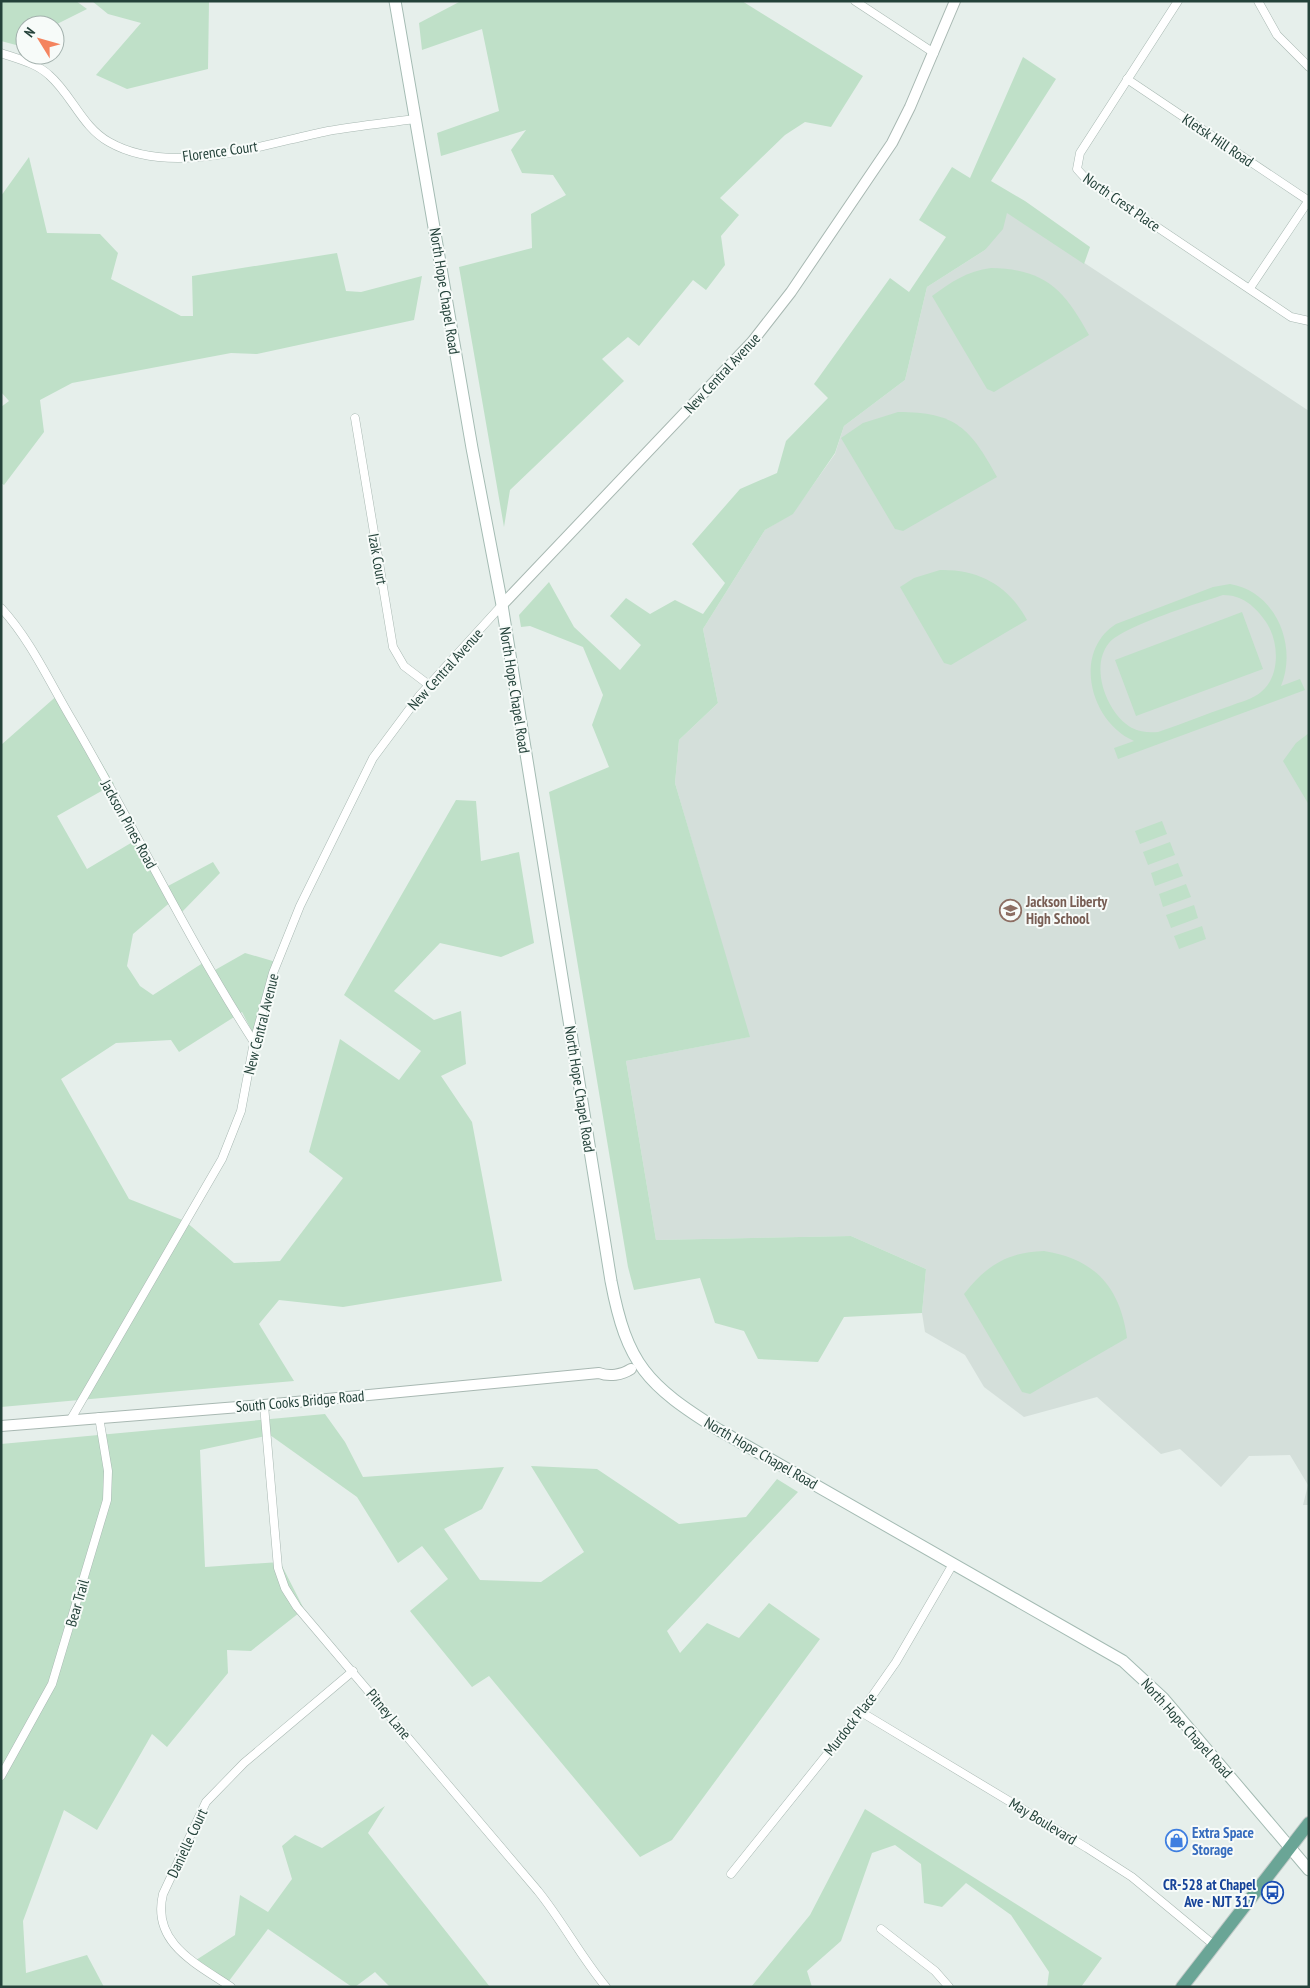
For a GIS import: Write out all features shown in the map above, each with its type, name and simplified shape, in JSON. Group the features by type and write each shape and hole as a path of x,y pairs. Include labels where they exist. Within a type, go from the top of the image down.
{"main road":[{"name":"North Hope Chapel Road","path":"395,1 472,448 502,605 611,1281 625,1337 636,1368 697,1416 1123,1660 1168,1704 1309,1870"},
{"path":"1182,1987 1309,1823"}],"street":[{"path":"855,1 934,53"},
{"name":"New Central Avenue","path":"71,1420 222,1159 241,1111 254,1042 273,972 293,922 354,793 373,758 396,725 429,685 502,605 752,342 791,292 892,143 934,53 955,1"},
{"name":"North Crest Place","path":"1178,1 1080,153 1077,169 1087,180 1291,317 1309,321"},
{"path":"1258,1 1277,36 1309,67"},
{"name":"Florence Court","path":"1,53 30,62 50,75 88,126 108,142 120,148 159,158 205,156 330,131 415,119"},
{"name":"Kletsk Hill Road","path":"1127,80 1309,200"},
{"path":"1250,288 1309,200"},
{"name":"Izak Court","path":"355,418 393,647 404,666 429,685"},
{"name":"Jackson Pines Road","path":"1,608 23,637 85,742 176,910 254,1042"},
{"name":"South Cooks Bridge Road","path":"1,1426 264,1405 599,1373 606,1369 624,1366 636,1368"},
{"name":"Pitney Lane","path":"264,1405 281,1578 297,1606 538,1891 606,1987"},
{"name":"Bear Trail","path":"1,1776 52,1684 107,1500 108,1471 99,1417"},
{"name":"Murdock Place","path":"731,1874 861,1712 896,1662 953,1564"},
{"name":"Danielle Court","path":"231,1987 173,1946 163,1925 161,1902 163,1894 206,1802 244,1763 352,1671"},
{"name":"May Boulevard","path":"861,1712 1124,1872 1214,1945"},
{"path":"881,1929 935,1971 949,1987"}],"shaded area":[{"name":"Jackson Liberty High School","path":"1007,212 1309,411 1309,1505 1303,1505 1308,1485 1290,1455 1249,1456 1221,1487 1180,1449 1161,1454 1097,1397 1024,1417 984,1387 965,1355 925,1332 922,1313 926,1269 851,1236 656,1240 626,1061 749,1037 675,783 679,740 718,703 703,629 765,530 793,513 835,454 844,426 905,380 927,287 985,250"}],"green space":[{"path":"1,1 76,1 87,9 65,20 65,15 15,15 15,45 1,41"},
{"path":"92,1 209,1 208,69 127,89 96,75 141,23 108,14"},
{"path":"461,1 742,1 863,76 831,127 805,122 785,135 720,198 739,215 721,236 725,265 706,290 693,280 639,346 628,337 602,359 624,381 510,490 504,527 459,267 532,248 531,214 566,195 553,175 522,173 511,150 526,130 441,156 437,133 499,111 482,29 422,50 419,23"},
{"path":"1023,57 1056,79 991,181 1025,201 1090,247 1084,264 1007,213 1003,229 985,250 927,287 905,380 844,426 835,453 793,514 765,530 703,629 718,703 679,740 675,783 750,1037 626,1061 656,1240 851,1236 926,1269 922,1313 844,1317 818,1362 758,1359 744,1331 715,1323 700,1278 634,1290 628,1267 549,792 609,767 592,725 603,695 583,647 530,626 521,627 519,615 549,582 574,627 620,670 641,645 610,616 626,598 650,614 675,600 703,614 725,583 692,544 740,489 777,473 786,441 828,398 814,384 890,278 909,292 946,237 919,220 952,167 970,178"},
{"path":"29,157 47,233 100,234 118,253 111,279 181,316 193,316 192,276 337,253 346,291 361,292 422,276 414,320 257,354 231,353 72,383 40,400 44,432 4,485 1,483 1,407 9,401 1,392 1,196"},
{"path":"982,269 1010,269 1026,273 1040,278 1051,285 1062,294 1089,335 994,392 987,389 932,296 960,278"},
{"path":"898,412 934,415 959,426 978,446 997,477 903,531 895,529 841,438 863,423"},
{"path":"940,570 968,573 980,576 991,582 1011,598 1027,620 951,665 944,663 900,587 914,578"},
{"path":"1230,584 1246,589 1259,597 1270,609 1279,622 1287,654 1286,670 1281,686 1300,679 1305,690 1118,759 1114,748 1134,741 1119,732 1106,719 1097,703 1092,686 1091,668 1094,651 1102,636 1116,624 1213,587","holes":["1223,595 1242,599 1253,606 1266,622 1274,639 1275,668 1267,685 1261,692 1250,698 1158,732 1138,730 1123,721 1108,701 1101,677 1103,653 1109,643 1117,636 1145,622"]},
{"path":"1242,612 1263,669 1136,716 1115,660"},
{"path":"60,693 114,784 57,816 87,869 141,837 168,886 213,862 220,873 181,913 173,900 133,934 127,966 140,986 153,995 209,959 215,970 245,953 276,962 256,1039 242,1012 179,1052 171,1040 116,1043 61,1079 129,1199 185,1221 234,1263 280,1261 343,1178 309,1152 340,1039 399,1080 421,1051 344,995 456,800 476,801 481,861 519,852 534,943 501,957 440,943 394,991 434,1020 461,1011 466,1064 441,1076 472,1122 502,1281 343,1307 279,1300 259,1324 294,1381 1,1407 1,745"},
{"path":"1309,733 1309,805 1283,761 1296,743"},
{"path":"1162,821 1167,834 1140,844 1135,831"},
{"path":"1170,842 1175,855 1148,865 1143,852"},
{"path":"1178,863 1183,876 1155,886 1151,873"},
{"path":"1186,884 1191,897 1163,907 1159,894"},
{"path":"1194,905 1198,918 1171,928 1166,915"},
{"path":"1202,926 1206,939 1179,949 1174,936"},
{"path":"1044,1251 1078,1261 1102,1278 1118,1304 1124,1320 1127,1338 1030,1394 1022,1392 964,1294 989,1268 998,1262 1019,1254"},
{"path":"325,1414 345,1442 363,1477 504,1467 482,1509 444,1529 480,1580 541,1582 584,1552 531,1466 597,1469 679,1524 746,1517 777,1479 798,1492 667,1631 680,1653 707,1623 739,1638 769,1603 820,1639 672,1840 640,1857 489,1676 472,1687 410,1611 448,1579 422,1546 398,1563 357,1497 270,1435 200,1450 205,1567 280,1562 304,1609 251,1651 227,1650 228,1673 167,1747 152,1734 97,1830 64,1810 23,1921 26,1973 87,1955 104,1987 1,1987 1,1444"},
{"path":"385,1806 368,1833 490,1987 390,1987 375,1972 355,1987 352,1987 268,1929 226,1985 193,1962 235,1935 240,1895 268,1912 292,1879 282,1846 295,1835 322,1848"},
{"path":"865,1809 1102,1958 1081,1987 1047,1987 1049,1972 1011,1915 966,1883 942,1907 924,1903 921,1864 895,1845 872,1853 841,1941 807,1971 812,1987 751,1987 810,1915"}],"place":[{"name":"Jackson Liberty High School","path":"1010,910"},
{"name":"Extra Space Storage","path":"1176,1841"},
{"name":"CR-528 at Chapel Ave - NJT 317","path":"1272,1893"}]}
